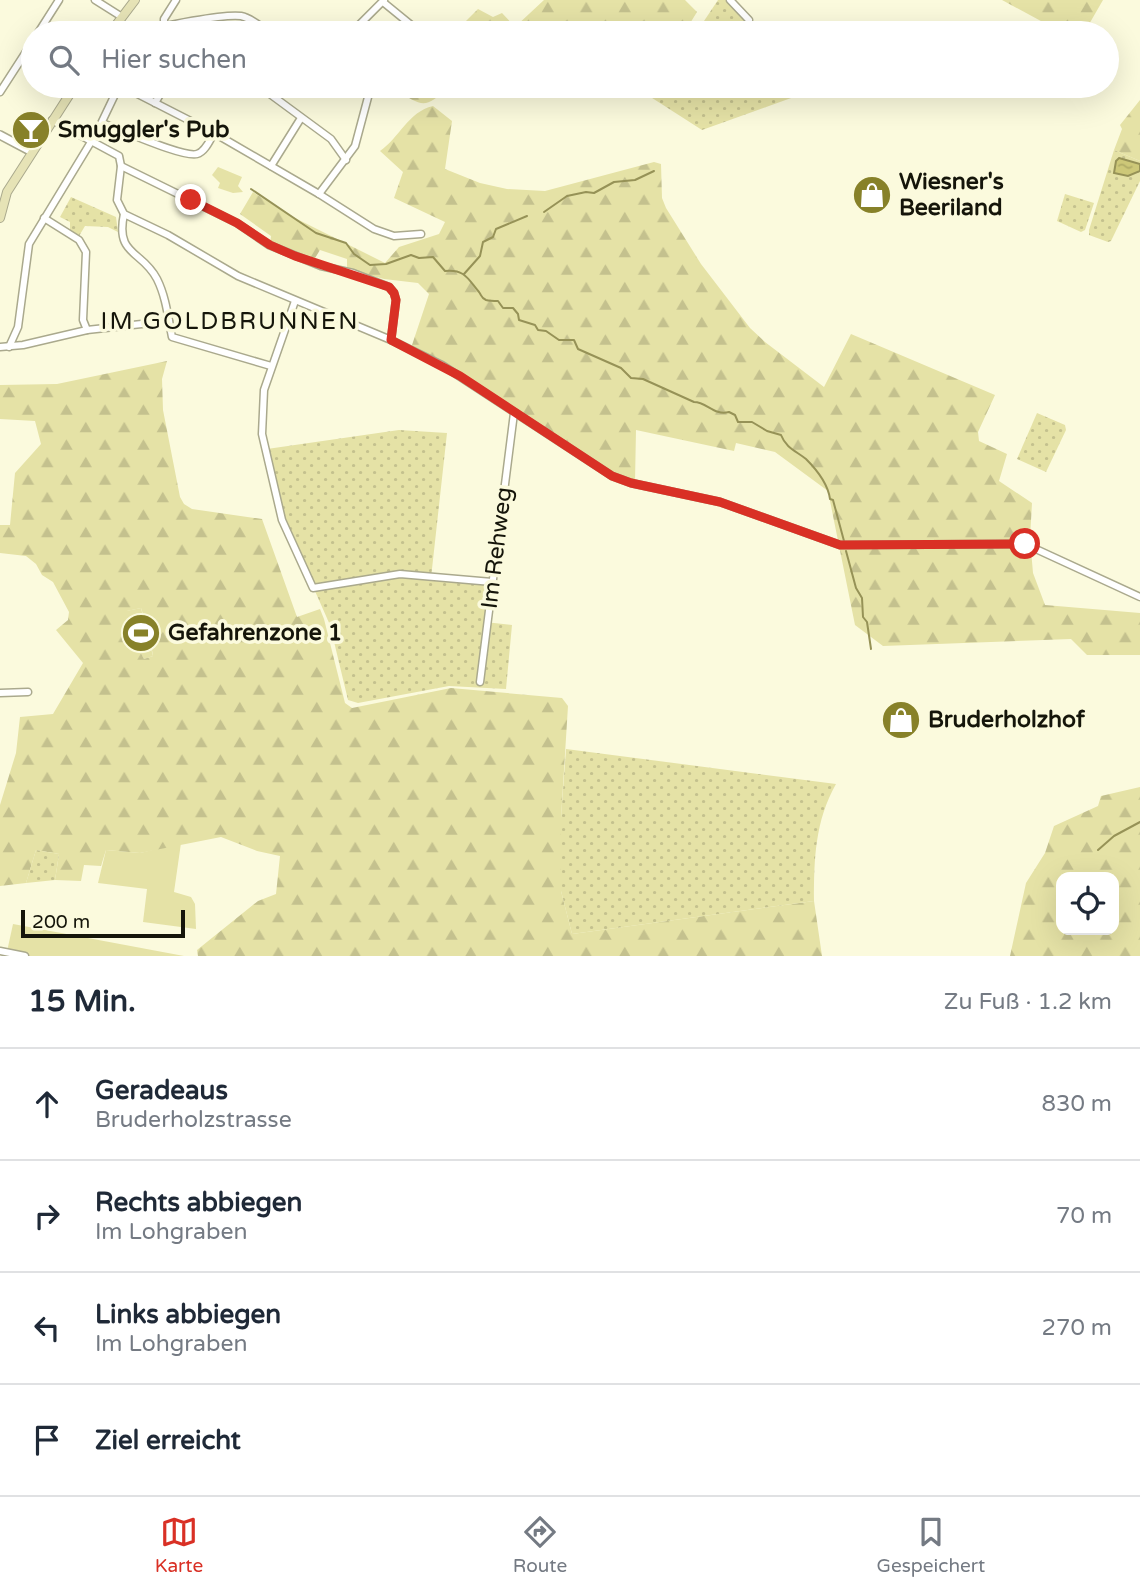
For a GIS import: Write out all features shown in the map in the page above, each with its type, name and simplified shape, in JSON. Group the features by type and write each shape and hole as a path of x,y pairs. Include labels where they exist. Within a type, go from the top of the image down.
{"main road":[{"path":"119,21 135,0"},
{"path":"0,218 7,192 67,98"}],"street":[{"path":"46,21 59,0"},
{"path":"95,0 122,17"},
{"path":"164,21 176,0"},
{"path":"730,0 749,20"},
{"path":"363,21 384,1 408,21"},
{"path":"207,21 242,16 250,21"},
{"path":"0,92 21,60"},
{"path":"9,347 18,327 27,249 115,98"},
{"path":"145,98 214,133 374,229 394,236 421,234"},
{"path":"155,103 158,98"},
{"path":"275,98 331,139 346,160"},
{"path":"319,194 355,146 368,98"},
{"path":"271,166 301,118"},
{"path":"52,120 116,154 120,159 117,200 124,214 122,226 125,243 155,274 166,302 172,337 271,366"},
{"path":"102,123 194,155 202,152 214,133"},
{"path":"0,135 32,152"},
{"path":"121,166 237,223 270,245 389,287 396,300 391,340"},
{"path":"124,214 168,235 237,276 391,340 460,376 612,476 631,483 720,502 840,545 1025,544 1140,597"},
{"path":"44,218 83,245 86,258 83,320 87,330"},
{"path":"295,301 264,390 262,434 282,520 313,588 400,574 492,582"},
{"path":"0,347 87,330 169,321"},
{"name":"Im Rehweg","path":"480,682 514,413"},
{"path":"0,693 28,692"},
{"path":"0,951 25,956"}],"green space":[{"path":"544,0 685,0 697,12 691,21 521,21"},
{"path":"718,0 727,0 746,21 704,21"},
{"path":"1002,0 1103,0 1091,21 1041,21"},
{"path":"478,9 493,17 502,13 509,21 466,21"},
{"path":"409,98 435,98 423,103"},
{"path":"652,98 791,98 702,130"},
{"path":"1140,100 1140,161 1114,150 1122,129 1120,125"},
{"path":"433,106 452,121 445,169 480,183 507,189 545,191 654,162 661,164 662,198 666,208 701,264 750,328 824,387 851,334 995,395 978,432 979,441 1007,454 999,481 1032,503 1030,538 1033,573 1045,605 1140,613 1140,655 1087,655 1071,639 883,646 855,625 828,491 775,452 736,443 734,451 636,430 635,482 602,469 467,377 411,348 429,294 418,283 384,279 347,269 347,259 320,250 312,263 270,245 271,236 240,214 253,192 291,216 385,263 399,247 439,234 445,222 394,198 403,172 380,151 411,119"},
{"path":"1114,150 1140,161 1140,181 1111,241 1108,242 1089,235 1089,230"},
{"path":"218,167 242,177 238,186 243,192 233,193 218,188 220,183 212,175"},
{"path":"1065,194 1094,203 1085,230 1081,232 1057,221"},
{"path":"71,197 116,217 118,232 108,227 85,226 79,236 70,231 70,222 60,217"},
{"path":"167,361 162,379 163,410 180,497 184,504 192,509 262,519 297,617 320,609 345,703 352,708 451,688 562,698 568,706 561,818 561,891 572,934 814,901 822,956 198,956 197,950 258,901 276,894 280,856 257,851 221,837 140,853 106,850 101,866 84,865 81,881 55,880 59,854 36,850 26,883 0,886 0,805 16,753 20,717 53,714 83,663 56,630 68,620 69,612 53,582 42,575 36,564 26,556 0,553 0,525 10,525 15,473 41,444 35,421 0,419 0,385 57,384","holes":["141,608 153,656 144,659 127,611"]},
{"path":"1037,413 1065,425 1066,430 1046,472 1017,459"},
{"path":"399,430 447,433 431,578 490,584 485,622 512,625 506,689 449,686 358,703 348,700 330,625 284,521 267,449"},
{"path":"141,608 153,656 144,659 126,611"},
{"path":"566,749 836,784 820,826 815,855 814,901 572,934 561,891 561,818"},
{"path":"1140,787 1140,956 1010,956 1026,883 1045,853 1054,826 1098,806 1101,796"},
{"path":"181,843 174,892 191,897 195,904 196,929 143,922 147,889 98,883 106,850 140,853"},
{"path":"36,850 59,854 55,880 26,883"},
{"path":"13,924 184,956 6,956"}],"water":[{"path":"1119,158 1140,164 1140,171 1128,176 1114,173"}],"waterway":[{"path":"544,212 567,196 594,193 614,182 635,180 654,171"},
{"path":"251,189 316,233 346,243 354,254 370,265 386,264 411,255 419,258 433,257 445,271 465,276 482,298 498,301 503,308 513,308 519,320 535,325 538,330 546,331 559,340 574,340 578,349 621,368 631,378 643,379 715,411 729,412 735,415 738,422 752,422 781,435 788,446 814,468 827,488 844,541"},
{"path":"464,274 480,256 483,242 493,237 496,229 527,216"},
{"path":"846,551 856,588 862,598 863,617 867,622 871,649"},
{"path":"1098,850 1114,836 1140,822"}],"place":[{"name":"Smuggler's Pub","path":"31,130"},
{"name":"Wiesner's Beeriland","path":"872,195"},
{"name":"Gefahrenzone 1","path":"141,633"},
{"name":"Bruderholzhof","path":"901,720"}],"district":[{"name":"IM GOLDBRUNNEN","path":"230,321"}],"route":[{"path":"191,200 237,223 270,245 295,256 389,287 396,300 391,340 460,376 612,476 631,483 720,502 840,545 1025,544"}]}
